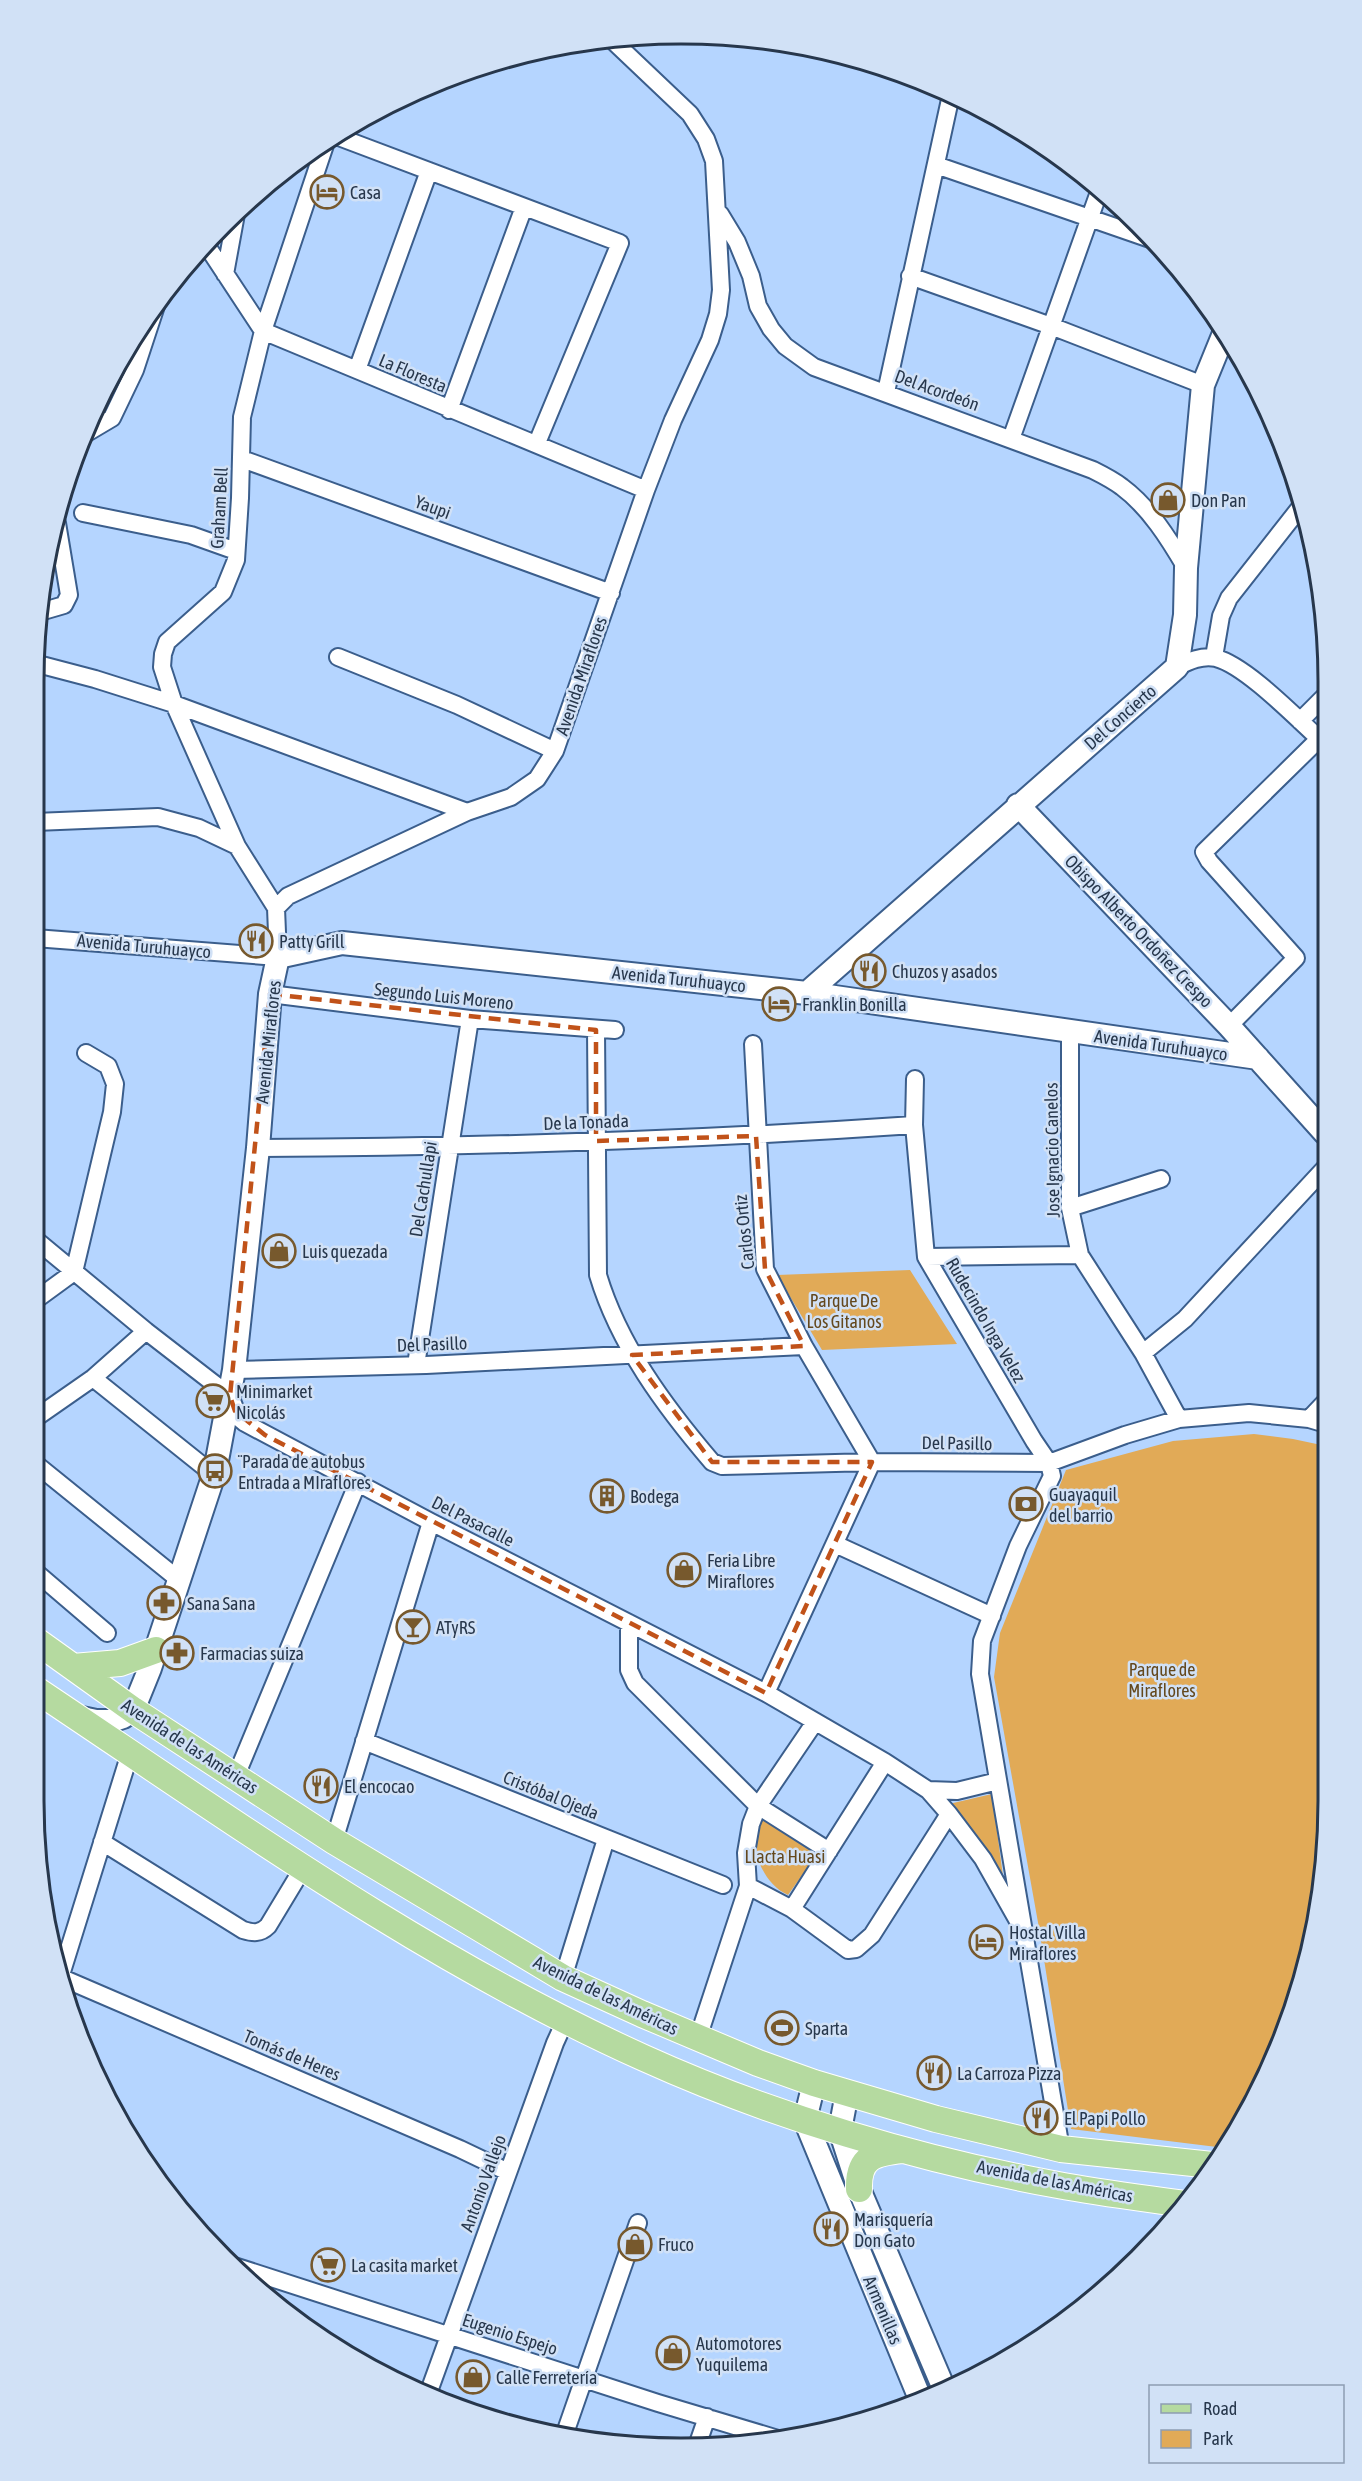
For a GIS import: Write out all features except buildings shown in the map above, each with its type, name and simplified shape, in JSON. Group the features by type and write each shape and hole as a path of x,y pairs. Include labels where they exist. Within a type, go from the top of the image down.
{"main road":[{"name":"Avenida de las Américas","path":"44,1646 133,1710 334,1841 562,1978 698,2038 814,2083 936,2119 1061,2149 1203,2165"},
{"path":"73,1666 120,1663 156,1650"},
{"name":"Avenida de las Américas","path":"44,1696 303,1868 438,1951 565,2021 645,2059 805,2120 903,2150 1057,2185 1175,2202"},
{"path":"858,2189 858,2172 866,2160 881,2152 903,2150"}],"street":[{"name":"Avenida Miraflores","path":"133,1710 156,1650 213,1474 230,1396 258,1148 270,994 278,957 276,908 288,896 467,812 511,797 537,779 555,751 646,490 673,420 710,340 718,314 721,269 718,210 714,161 706,139 690,114 619,47"},
{"path":"886,392 949,103"},
{"path":"345,139 620,243 537,443"},
{"name":"Graham Bell","path":"276,908 237,846 174,704 162,667 167,642 223,592 236,560 242,417 263,331 323,154"},
{"path":"936,165 1135,234"},
{"path":"357,370 429,171"},
{"path":"1011,439 1097,199"},
{"path":"449,410 524,207"},
{"name":"Del Acordeón","path":"718,210 751,276 758,306 771,329 785,346 814,367 1093,470 1123,488 1152,518 1170,541 1186,568"},
{"path":"225,274 234,227"},
{"path":"211,252 263,331"},
{"path":"910,276 1051,326 1203,385"},
{"name":"La Floresta","path":"263,331 646,490"},
{"path":"96,427 112,418 135,370 147,333"},
{"path":"1177,667 1185,615 1186,568 1203,385 1220,342"},
{"name":"Yaupi","path":"242,459 611,593"},
{"path":"83,513 191,535 236,551"},
{"path":"1214,657 1221,616 1229,598 1296,513"},
{"path":"48,610 64,605 69,595 60,540"},
{"path":"338,657 457,705 555,751"},
{"path":"1177,667 1192,659 1214,657 1234,665 1318,737"},
{"path":"44,666 174,704 467,812"},
{"name":"Del Concierto","path":"807,993 1177,667"},
{"path":"1300,721 1318,703"},
{"path":"1229,1026 1296,958 1209,861 1204,852 1318,745"},
{"name":"Obispo Alberto Ordoñez Crespo","path":"1018,805 1258,1058"},
{"path":"44,822 158,817 199,828 237,846"},
{"name":"Avenida Turuhuayco","path":"44,939 278,957 342,942 807,993 1258,1058"},
{"name":"Segundo Luis Moreno","path":"270,994 470,1020 615,1030"},
{"name":"Del Cachullapi","path":"416,1365 470,1020"},
{"path":"596,1030 598,1275 605,1298 632,1355"},
{"name":"Jose Ignacio Canelos","path":"1070,1032 1070,1208 1080,1255 1143,1353 1179,1419"},
{"name":"Carlos Ortiz","path":"753,1044 756,1136 765,1269 804,1346 872,1462"},
{"path":"44,1294 74,1272 112,1112 115,1084 108,1066 86,1053"},
{"path":"1258,1058 1318,1125"},
{"name":"Rudecindo Inga Velez","path":"915,1079 914,1125 926,1257 1049,1463"},
{"name":"De la Tonada","path":"258,1148 450,1147 756,1136 914,1125"},
{"path":"1143,1353 1185,1319 1318,1176"},
{"path":"1070,1208 1161,1179"},
{"name":"Del Pasacalle","path":"44,1247 230,1396 239,1418 245,1423 431,1522 766,1693 885,1762 928,1790 983,1860 1022,1928"},
{"path":"926,1257 1080,1255"},
{"path":"44,1412 93,1378 146,1330"},
{"name":"Del Pasillo","path":"234,1370 416,1365 804,1346"},
{"name":"Del Pasillo","path":"632,1355 712,1462 722,1466 872,1462 1049,1463 1125,1435 1179,1419 1249,1413 1318,1422"},
{"path":"93,1378 213,1474"},
{"path":"1309,1419 1318,1409"},
{"path":"766,1693 872,1462"},
{"name":"Del Pasacalle","path":"1049,1463 1052,1476 1018,1546 982,1641 980,1674 1061,2149"},
{"path":"44,1471 178,1579"},
{"path":"236,1776 358,1482"},
{"path":"334,1841 431,1522"},
{"path":"835,1544 992,1616"},
{"path":"44,1579 107,1633"},
{"path":"629,1623 629,1670 635,1683 758,1806 829,1851"},
{"path":"75,1716 96,1721 111,1721 133,1710"},
{"path":"698,2038 748,1887 747,1841 758,1806 815,1722"},
{"name":"Cristóbal Ojeda","path":"364,1741 723,1885"},
{"path":"64,1963 130,1753"},
{"path":"792,1909 885,1762"},
{"path":"928,1790 957,1791 998,1780"},
{"path":"748,1887 792,1909 848,1950 856,1949 872,1935 949,1814"},
{"path":"562,1978 606,1839"},
{"path":"102,1842 243,1930 252,1932 263,1931 268,1926 303,1868"},
{"name":"Tomás de Heres","path":"70,1981 460,2149 508,2172"},
{"name":"Antonio Vallejo","path":"431,2386 565,2021"},
{"path":"805,2120 814,2083"},
{"name":"Armenillas","path":"847,2093 840,2130 858,2189 941,2382"},
{"name":"Armenillas","path":"805,2120 917,2392"},
{"path":"567,2427 638,2223"},
{"name":"Eugenio Espejo","path":"253,2272 757,2433"},
{"path":"700,2437 707,2417"}],"highlighted area":[{"path":"270,994 596,1030 596,1141 756,1136 765,1269 804,1346 632,1355 712,1462 872,1462 766,1693 265,1435 235,1411 230,1396"}],"green space":[{"name":"Parque De Los Gitanos","path":"910,1270 957,1344 822,1350 777,1275"},
{"name":"Parque de Miraflores","path":"1254,1434 1318,1444 1318,1800 1313,1883 1297,1965 1285,2005 1253,2082 1216,2147 1071,2129 1039,1928 994,1677 1000,1633 1066,1470 1173,1441"},
{"path":"992,1794 1003,1876 970,1827 949,1804"},
{"name":"Llacta Huasi","path":"765,1810 820,1850 788,1895 768,1878 756,1854 754,1836"}],"place":[{"name":"Casa","path":"327,192"},
{"name":"Don Pan","path":"1168,500"},
{"name":"Patty Grill","path":"256,941"},
{"name":"Chuzos y asados","path":"869,971"},
{"name":"Franklin Bonilla","path":"779,1004"},
{"name":"Luis quezada","path":"279,1251"},
{"name":"Minimarket Nicolás","path":"213,1401"},
{"name":"¨Parada de autobus Entrada a MIraflores","path":"215,1471"},
{"name":"Bodega","path":"607,1496"},
{"name":"Guayaquil del barrio","path":"1026,1504"},
{"name":"Feria Libre Miraflores","path":"684,1570"},
{"name":"Sana Sana","path":"164,1603"},
{"name":"ATyRS","path":"413,1627"},
{"name":"Farmacias suiza","path":"177,1653"},
{"name":"El encocao","path":"321,1786"},
{"name":"Hostal Villa Miraflores","path":"986,1942"},
{"name":"Sparta","path":"782,2028"},
{"name":"La Carroza Pizza","path":"934,2073"},
{"name":"El Papi Pollo","path":"1041,2118"},
{"name":"Marisquería Don Gato","path":"831,2229"},
{"name":"Fruco","path":"635,2244"},
{"name":"La casita market","path":"328,2265"},
{"name":"Automotores Yuquilema","path":"673,2353"},
{"name":"Calle Ferretería","path":"473,2377"}]}
